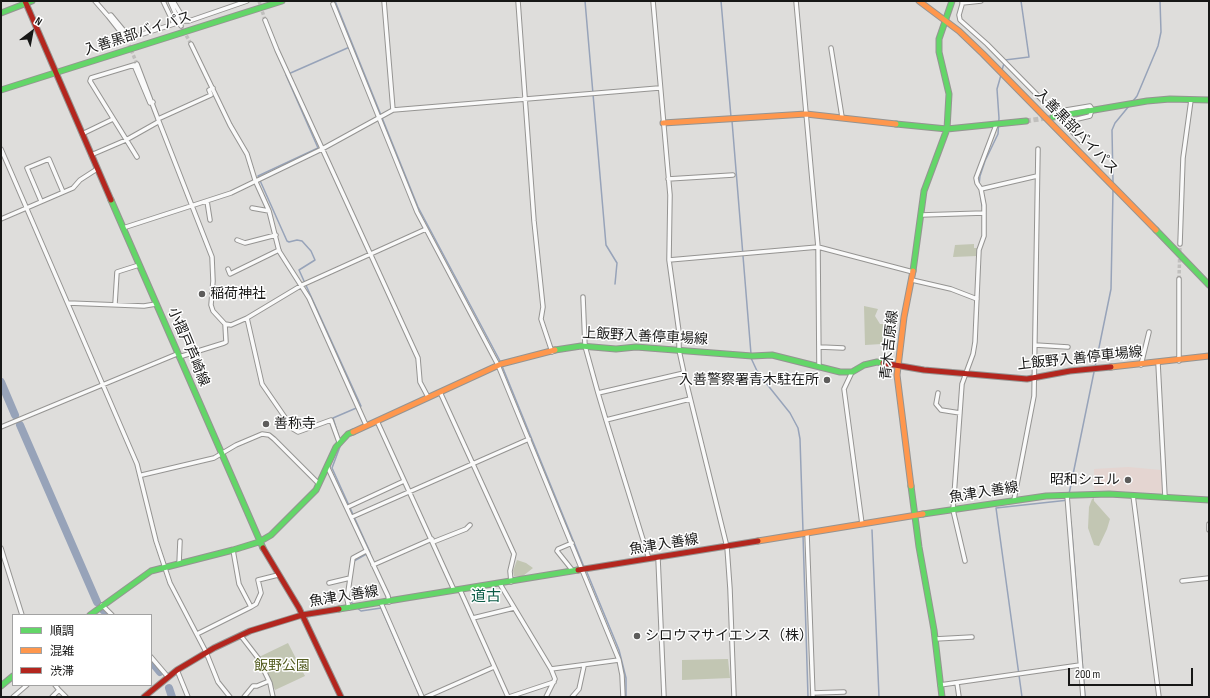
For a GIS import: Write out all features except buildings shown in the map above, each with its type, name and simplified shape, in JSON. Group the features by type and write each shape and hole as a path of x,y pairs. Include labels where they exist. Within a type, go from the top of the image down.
{"main road":[{"path":"1,13 25,2 32,1"},
{"name":"入善黒部バイパス","path":"1,90 282,1"},
{"name":"入善黒部バイパス","path":"919,1 946,21 984,54 1209,285"},
{"name":"青木吉原線","path":"942,697 935,639 915,515 897,366 904,317 912,280 924,191 947,129 949,94 940,52 939,39 952,1"},
{"name":"小摺戸芦崎線","path":"25,2 259,542 302,615 341,697"},
{"path":"1053,117 1092,109 1147,101 1209,100"},
{"path":"663,123 806,114 947,129 1026,121"},
{"name":"上飯野入善停車場線","path":"91,614 137,582 151,570 234,550 259,542 280,527 319,484 339,442 348,434 498,365 575,346 608,349 631,347 752,356 772,355 840,372 852,372 864,365 878,362 924,370 1019,378 1034,378 1070,370 1158,364 1209,356"},
{"name":"魚津入善線","path":"144,697 168,677 206,652 241,636 302,615 1014,500 1067,495 1133,495 1209,500"},
{"path":"1,686 12,677"}],"street":[{"path":"95,1 127,40"},
{"path":"108,16 111,15 130,38 174,24 163,1"},
{"path":"170,1 181,26"},
{"path":"173,1 185,21 189,21 247,1"},
{"path":"384,1 393,110"},
{"path":"518,1 534,221 543,307 541,319 552,352"},
{"path":"653,1 659,88 668,179 669,260 679,332 679,350 727,547 734,697"},
{"path":"796,1 818,247 819,367"},
{"path":"981,1 962,2 959,15 960,20 987,44 1054,112 1090,106 1092,109 1090,116 1068,121 1067,126 1082,142"},
{"path":"333,4 378,118 426,229 498,365 529,439 619,660 622,675 623,697"},
{"path":"265,20 322,149 418,358 420,382 428,397"},
{"path":"191,44 247,154 255,180 269,211 279,250 302,285 366,425"},
{"path":"831,48 842,117"},
{"path":"137,64 153,102 158,120 212,258 214,282 211,305 213,312 226,324 231,325 247,318 302,285 426,229"},
{"path":"137,157 90,81 91,78 134,65 150,103 153,102"},
{"path":"91,155 126,140 158,120 211,95 209,90 213,88"},
{"path":"123,228 231,193 255,180 322,149 393,110 659,88"},
{"path":"1180,244 1183,158 1190,100"},
{"path":"82,134 113,119"},
{"path":"965,561 953,510 962,384 975,342 979,250 984,236 984,213 981,189 976,178 996,125"},
{"path":"1,149 142,475 156,541 170,583 206,652 218,682 230,697"},
{"path":"1014,500 1034,396 1038,150"},
{"path":"41,201 27,168 49,159 63,192"},
{"path":"1,218 72,188 80,180 97,170"},
{"path":"668,179 733,175"},
{"path":"981,189 1037,176"},
{"path":"207,201 210,220"},
{"path":"252,208 269,211"},
{"path":"921,215 984,213"},
{"path":"237,240 245,243 276,235"},
{"path":"669,260 818,247 913,272"},
{"path":"228,269 230,274 279,250"},
{"path":"115,304 116,272 139,264"},
{"path":"1179,279 1180,361"},
{"path":"912,280 951,289 977,299"},
{"path":"583,297 584,346 649,559"},
{"path":"68,303 144,306 156,304"},
{"path":"247,318 262,384 293,429 298,432 331,420 339,442"},
{"path":"1,427 103,384 178,356 224,344 226,342 226,324"},
{"path":"1141,365 1149,332"},
{"path":"1035,345 1068,347"},
{"path":"820,347 843,348"},
{"path":"1158,364 1165,497"},
{"path":"852,372 844,389 862,524"},
{"path":"598,393 684,373"},
{"path":"440,392 514,554 510,571 511,582"},
{"path":"938,392 936,404 941,410 960,413"},
{"path":"606,420 690,399"},
{"path":"377,421 432,541 473,618 508,697 554,682"},
{"path":"142,475 221,455 262,434 269,435 319,484"},
{"path":"352,518 529,439"},
{"path":"327,466 348,507 366,552 389,602"},
{"path":"348,507 404,481"},
{"path":"1067,495 1083,697"},
{"path":"1133,495 1159,697"},
{"path":"1209,524 1209,530"},
{"path":"373,565 466,529 470,525"},
{"path":"807,534 813,695 844,692"},
{"path":"179,564 180,541"},
{"path":"572,543 558,549 557,551 573,571"},
{"path":"1,548 22,614"},
{"path":"234,550 239,584 251,607"},
{"path":"349,608 347,599 353,558 366,552"},
{"path":"658,558 664,697"},
{"path":"197,634 256,604 261,593 258,580 278,574"},
{"path":"329,583 350,578"},
{"path":"1182,581 1209,578"},
{"path":"500,584 552,669 555,679 546,697"},
{"path":"381,603 422,697"},
{"path":"102,605 111,614"},
{"path":"473,618 514,608"},
{"path":"241,636 258,658 269,681 273,697"},
{"path":"935,639 972,637"},
{"path":"152,658 168,677"},
{"path":"552,669 584,666 619,660"},
{"path":"940,685 1080,665"},
{"path":"572,697 579,689 584,666"},
{"path":"426,697 494,667"},
{"path":"178,670 188,697"},
{"path":"244,697 253,686 269,681"},
{"path":"957,682 959,697"},
{"path":"13,697 26,686"},
{"path":"56,686 66,697"},
{"path":"52,697 59,690"}],"shaded area":[{"name":"昭和シェル","path":"1129,467 1161,470 1163,493 1094,490 1094,469"}],"green space":[{"path":"974,244 974,248 978,248 977,256 953,257 955,245"},
{"path":"864,306 878,309 875,316 880,324 884,324 882,344 865,345"},
{"path":"1094,498 1094,501 1110,519 1099,546 1094,545 1088,528 1089,507 1092,499"},
{"path":"517,560 526,563 533,568 523,576 514,576 513,571"},
{"name":"飯野公園","path":"288,643 305,676 275,690 259,657"},
{"path":"728,659 730,678 682,680 682,660"}],"waterway":[{"path":"335,1 418,207 500,361 584,567"},
{"path":"585,1 606,245 617,263 615,284"},
{"path":"721,1 731,117"},
{"path":"1002,70 1005,60 1029,57 1021,1"},
{"path":"1133,101 1137,96 1158,46 1161,32 1160,1"},
{"path":"340,441 333,418 361,406 299,270 315,260 311,251 302,241 287,241 258,176 318,148 286,75 352,46"},
{"path":"979,185 980,176 985,161 998,134 999,118 997,89 1001,75"},
{"path":"1113,182 1112,130 1115,123 1129,106"},
{"path":"732,121 751,354"},
{"path":"980,190 982,206"},
{"path":"1069,494 1111,289 1113,190"},
{"path":"751,358 758,373 790,413 798,428 800,439 803,531"},
{"path":"1,382 15,415"},
{"path":"20,425 97,602"},
{"path":"341,444 332,468 370,552 354,561"},
{"path":"1022,697 996,508 1069,500"},
{"path":"1071,522 1085,697"},
{"path":"872,530 879,697"},
{"path":"803,535 808,697"},
{"path":"586,570 619,650 626,678 626,697"},
{"path":"348,600 355,605"},
{"path":"357,608 361,611 381,608 420,697"},
{"path":"103,610 108,614"},
{"path":"152,662 160,672"},
{"path":"169,688 172,697"}],"tunnel":[{"path":"259,1 265,20"},
{"path":"181,26 191,44"},
{"path":"127,40 137,64"},
{"path":"1026,121 1053,117"},
{"path":"1179,279 1180,244"}],"traffic: fast":[{"path":"1,13 32,1"},
{"path":"1,90 282,1"},
{"path":"913,271 924,191 947,129 949,94 939,52 939,39 952,1"},
{"path":"1053,117 1147,101 1170,99 1209,100"},
{"path":"896,124 947,129 1026,121"},
{"path":"111,200 263,548"},
{"path":"1156,230 1209,285"},
{"path":"555,350 581,346 616,349 636,347 752,356 772,355 840,372 852,372 864,365 877,362 883,363"},
{"path":"91,614 151,571 233,550 259,542 271,535 316,490 336,447 348,434 353,432"},
{"path":"911,486 919,547 934,630 942,697"},
{"path":"923,514 1046,496 1109,494 1209,500"},
{"path":"339,609 578,570"},
{"path":"1,686 12,677"}],"traffic: slow":[{"path":"919,1 959,31 983,54 1156,230"},
{"path":"663,123 806,114 896,124"},
{"path":"911,486 897,375 904,317 913,271"},
{"path":"353,432 501,364 555,350"},
{"path":"1111,367 1209,356"},
{"path":"758,541 923,514"}],"traffic: jam":[{"path":"25,1 111,200"},
{"path":"883,363 924,370 1027,379 1070,371 1111,367"},
{"path":"578,570 758,541"},
{"path":"263,548 299,608 341,697"},
{"path":"144,697 177,670 214,648 250,631 302,615 339,609"}],"place":[{"name":"稲荷神社","path":"202,294"},
{"name":"入善警察署青木駐在所","path":"827,380"},
{"name":"善称寺","path":"266,424"},
{"name":"昭和シェル","path":"1128,480"},
{"name":"シロウマサイエンス（株）","path":"637,636"}],"district":[{"name":"道古","path":"486,597"}]}
